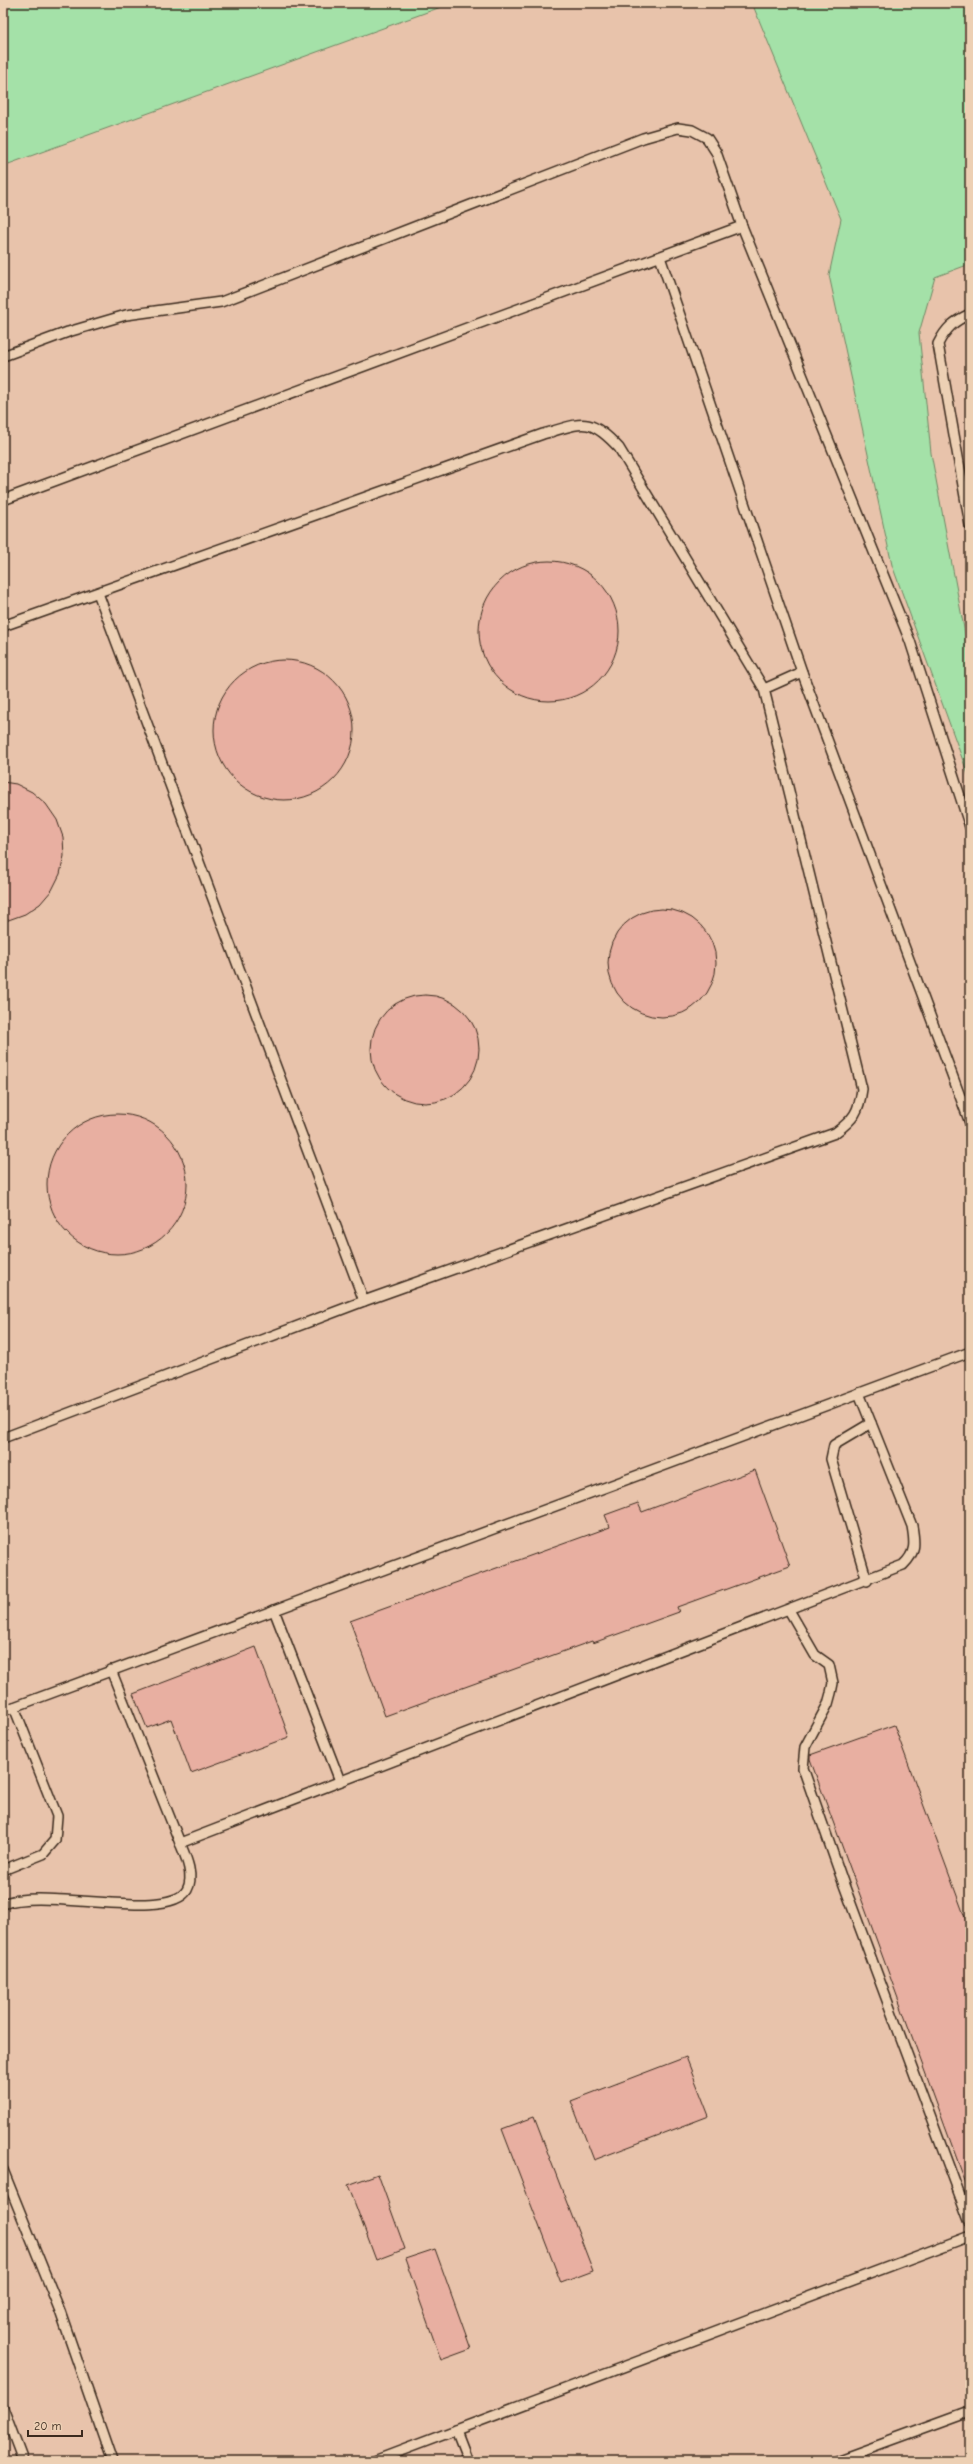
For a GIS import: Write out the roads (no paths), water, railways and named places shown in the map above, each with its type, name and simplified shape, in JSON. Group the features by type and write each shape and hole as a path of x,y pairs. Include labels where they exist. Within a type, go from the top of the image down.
{"lane":[{"path":"3,356 68,332 126,316 221,302 636,140 678,128 692,130 707,138 716,152 742,226 910,641 970,827"},
{"path":"3,500 742,226"},
{"path":"660,256 802,672 970,1124"},
{"path":"970,314 954,321 944,332 938,344 970,525"},
{"path":"3,626 543,434 578,424 593,425 604,431 620,448 764,689 862,1089 860,1106 850,1122 835,1133 364,1301 3,1438"},
{"path":"98,593 364,1301"},
{"path":"764,689 802,672"},
{"path":"3,1711 970,1352"},
{"path":"180,1843 903,1565 912,1557 915,1543 912,1526 859,1393"},
{"path":"867,1580 831,1459 834,1445 871,1423"},
{"path":"274,1610 340,1781"},
{"path":"789,1610 815,1655 829,1665 833,1683 828,1704 805,1747 804,1768 844,1885 970,2223"},
{"path":"3,1904 31,1898 145,1905 168,1902 180,1897 188,1889 190,1877 188,1863 111,1670"},
{"path":"3,1870 43,1854 55,1840 57,1816 14,1707"},
{"path":"3,2170 60,2311 112,2461"},
{"path":"374,2461 970,2236"},
{"path":"3,2408 23,2461"},
{"path":"836,2461 970,2412"},
{"path":"456,2430 466,2457"}]}
